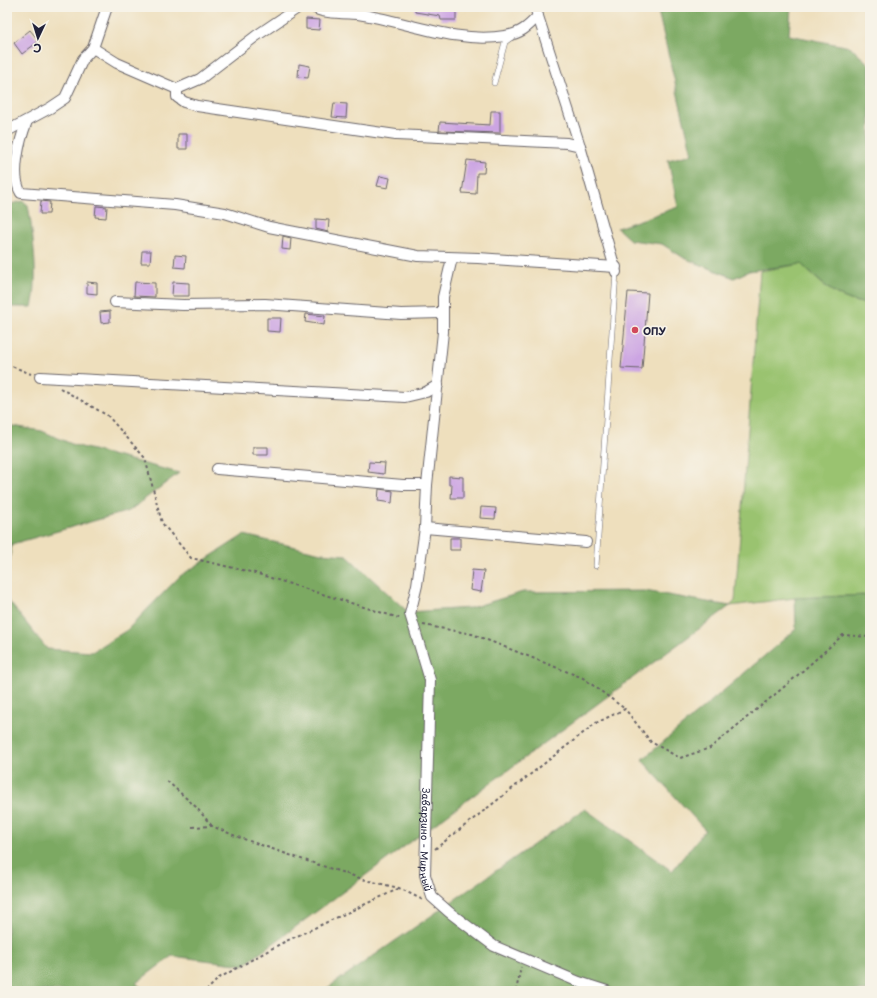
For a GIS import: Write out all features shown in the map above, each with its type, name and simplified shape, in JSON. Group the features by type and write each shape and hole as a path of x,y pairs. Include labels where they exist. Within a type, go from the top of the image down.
{"street":[{"path":"7,131 65,98 80,64 93,48 107,7"},
{"path":"93,48 117,63 178,89 200,79 256,36 299,7"},
{"path":"314,7 324,11 358,14 423,30 483,37 516,34 528,27 537,12"},
{"path":"27,121 20,139 17,158 18,184 21,193 175,205 225,213 269,227 418,256 616,270 580,146 537,12"},
{"path":"178,89 176,94 179,100 197,106 396,135 462,140 567,143 580,146"},
{"name":"Заварзино - Мирный","path":"452,258 443,297 443,332 427,484 425,528 417,585 410,614 430,680 425,875 432,897 449,912 494,946 579,982 607,991"},
{"path":"115,302 182,305 265,304 401,314 442,313"},
{"path":"40,377 404,397 426,392 438,385"},
{"path":"217,469 403,485 427,484"},
{"path":"425,528 586,542"}],"lane":[{"path":"494,83 505,42 516,34"},
{"path":"596,566 616,270"}],"path":[{"path":"7,364 40,377 108,416 145,458 162,523 191,558 255,573 412,622 472,634 583,678 625,709 651,742 680,758 710,748 844,635 870,636"},
{"path":"426,856 596,723 625,709"},
{"path":"167,781 196,807 212,826 238,837 304,860 369,881 399,888 428,902"},
{"path":"192,828 212,826"},
{"path":"206,991 219,978 280,944 399,888"},
{"path":"516,991 522,958"}],"green space":[{"path":"657,7 791,7 789,35 850,47 870,65 870,304 840,296 832,291 801,264 749,271 734,278 684,258 662,244 630,240 617,228 678,207 668,160 692,154"},
{"path":"23,201 28,205 32,229 35,270 34,296 32,307 7,307 7,205"},
{"path":"801,264 825,286 840,296 849,300 870,304 870,595 795,598 730,606 735,601 760,271"},
{"path":"7,425 42,431 74,445 179,473 129,511 12,544 7,584"},
{"path":"244,535 321,553 346,555 408,612 470,608 523,592 645,591 730,606 244,965 172,956 136,983 145,991 7,991 7,599 47,649 92,652 127,630 180,576"},
{"path":"870,595 870,991 323,991 585,809 672,871 705,830 642,760 796,629 795,598"}],"building":[{"path":"415,7 456,7 456,20 441,20 440,16 415,12"},
{"path":"306,19 320,20 319,30 306,29"},
{"path":"30,30 39,41 22,54 14,43"},
{"path":"299,64 310,66 308,78 298,77"},
{"path":"334,103 347,104 346,118 332,117"},
{"path":"491,111 500,111 500,133 439,131 440,122 490,125"},
{"path":"178,134 187,134 187,149 178,149"},
{"path":"467,160 485,162 484,173 477,173 476,194 462,193"},
{"path":"380,176 390,178 388,188 377,186"},
{"path":"41,201 50,202 49,214 40,214"},
{"path":"96,206 107,207 106,218 95,217"},
{"path":"316,219 329,220 328,232 316,229"},
{"path":"283,236 291,238 290,250 282,249"},
{"path":"142,251 151,251 150,263 141,263"},
{"path":"175,255 186,256 185,268 174,267"},
{"path":"87,282 97,283 97,294 87,293"},
{"path":"135,282 155,283 155,297 134,296"},
{"path":"173,282 189,283 189,296 172,296"},
{"name":"ОПУ","path":"628,292 648,293 642,369 621,368"},
{"path":"110,311 110,322 101,323 100,312"},
{"path":"306,314 325,316 324,325 305,322"},
{"path":"267,318 281,318 280,332 267,331"},
{"path":"253,447 268,447 268,455 253,455"},
{"path":"369,462 385,463 384,474 368,472"},
{"path":"449,476 463,477 463,498 451,498 452,485 449,485"},
{"path":"379,489 393,491 392,503 378,501"},
{"path":"481,507 496,508 495,519 480,518"},
{"path":"450,538 460,538 460,550 450,550"},
{"path":"472,570 484,571 481,592 470,590"}],"place":[{"name":"ОПУ","path":"635,330"}]}
